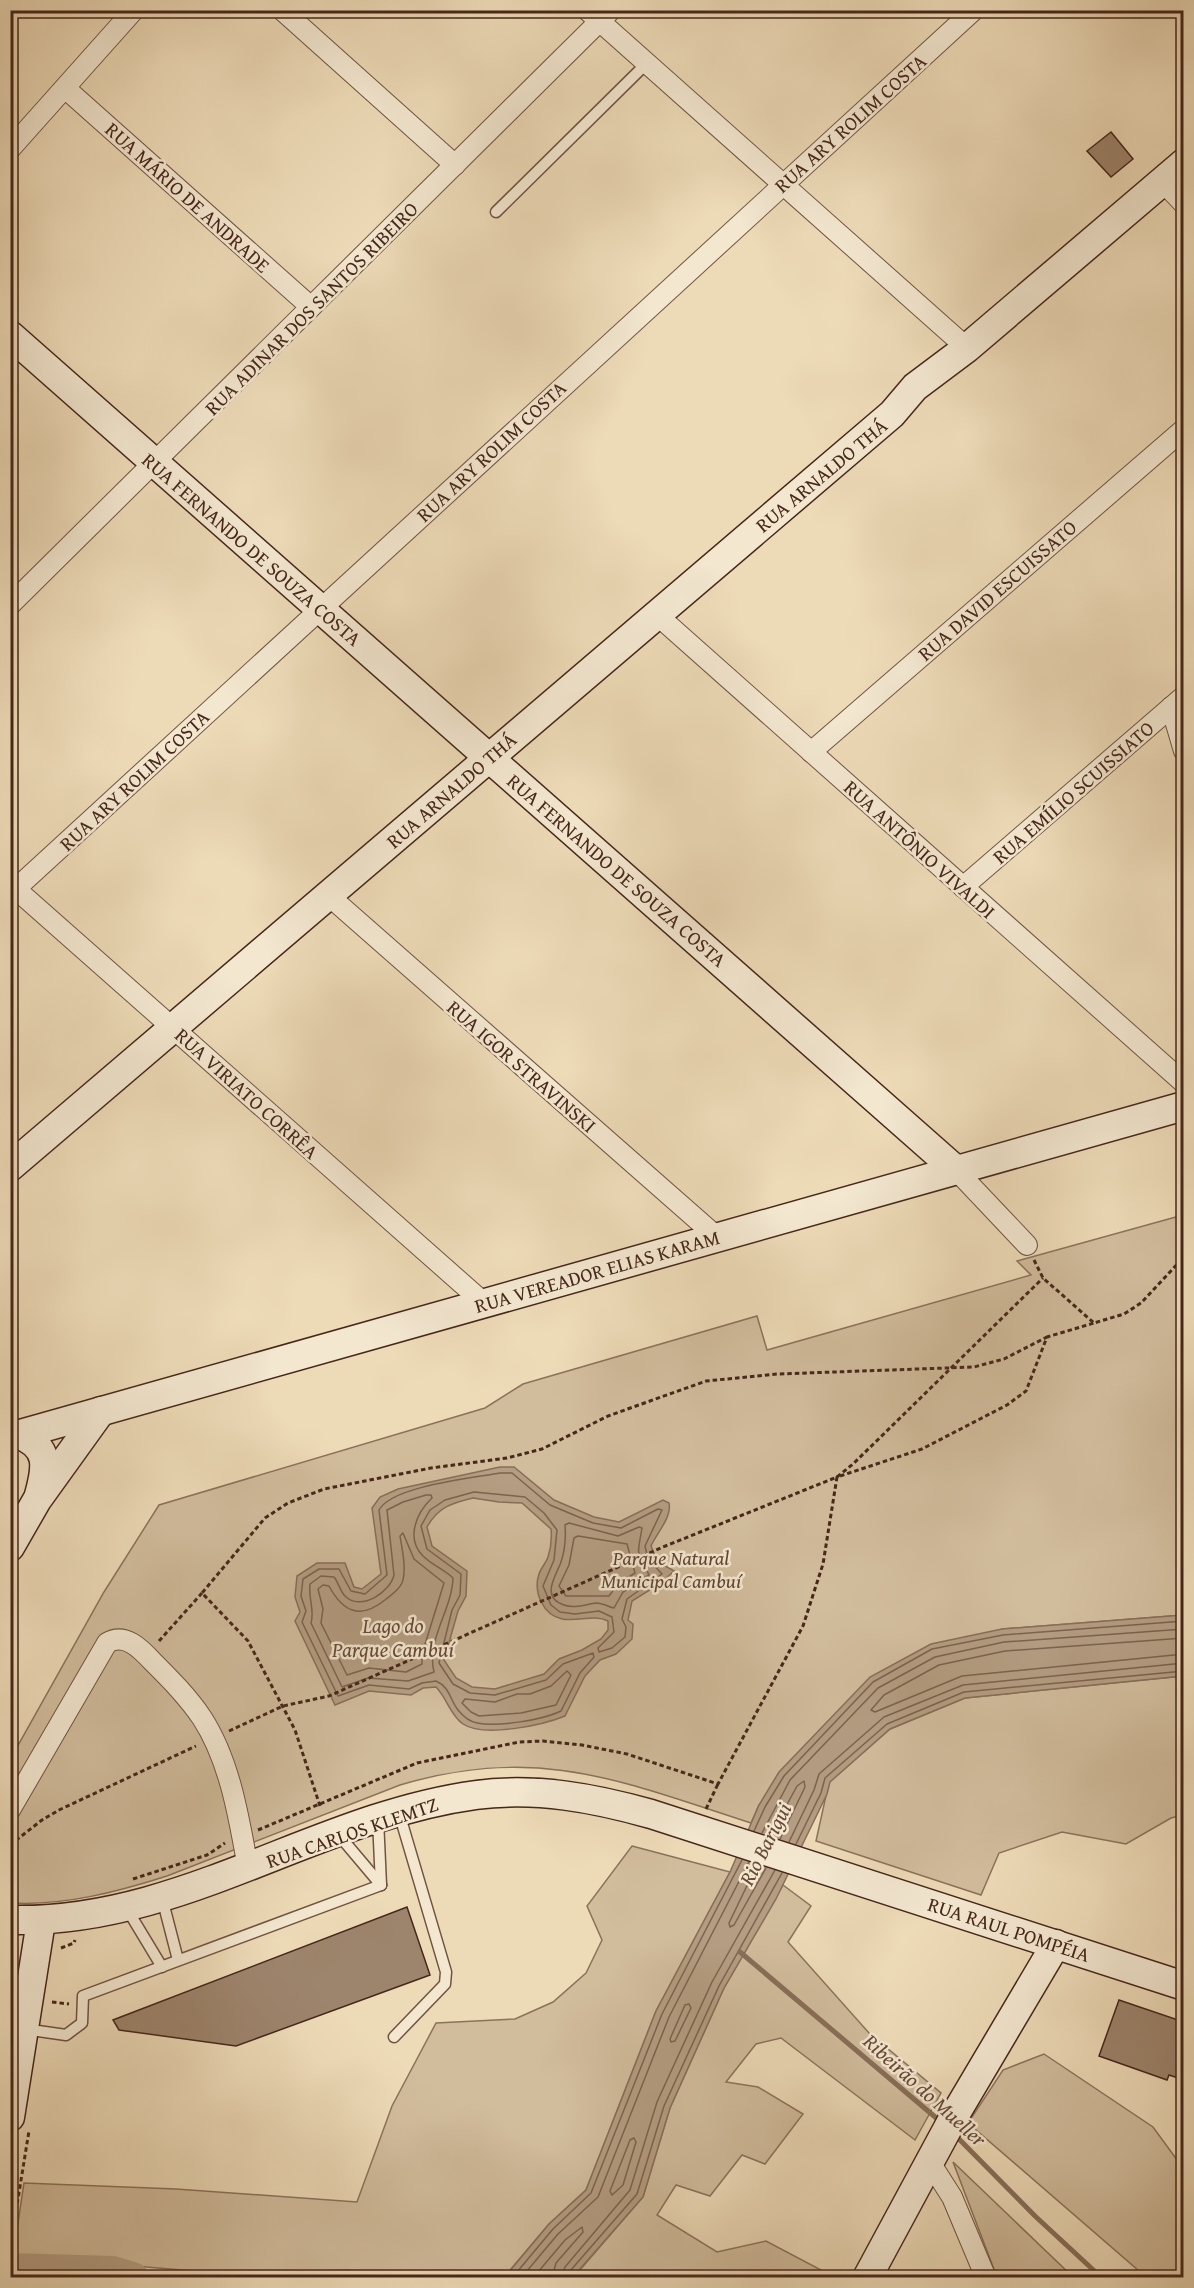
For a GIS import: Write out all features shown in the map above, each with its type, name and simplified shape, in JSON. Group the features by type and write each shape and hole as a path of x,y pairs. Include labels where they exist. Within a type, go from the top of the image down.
{"main road":[{"name":"RUA ARNALDO THÁ","path":"10,1167 892,414 924,396 948,375 967,348 1184,163"},
{"name":"RUA FERNANDO DE SOUZA COSTA","path":"10,335 956,1170"},
{"name":"RUA VEREADOR ELIAS KARAM","path":"14,1436 1184,1106"},
{"path":"10,1547 37,1500 101,1411"},
{"path":"14,1436 32,1440 44,1459 45,1470 37,1500"},
{"name":"RUA CARLOS KLEMTZ","path":"10,1920 41,1921 127,1895 162,1898 388,1815 478,1794 551,1793 615,1804 834,1873"},
{"name":"RUA RAUL POMPÉIA","path":"834,1873 1184,1986"},
{"path":"10,2117 14,2074 24,2029 41,1921"},
{"path":"867,2277 956,2113 1056,1944"}],"street":[{"path":"10,149 134,10"},
{"path":"282,10 455,165"},
{"name":"RUA ARY ROLIM COSTA","path":"12,889 974,10"},
{"path":"599,14 647,63 967,348"},
{"name":"RUA ADINAR DOS SANTOS RIBEIRO","path":"10,605 455,165 599,14"},
{"name":"RUA MÁRIO DE ANDRADE","path":"65,88 311,307"},
{"path":"1162,181 1184,204"},
{"name":"RUA DAVID ESCUISSATO","path":"811,752 1184,429"},
{"name":"RUA ANTÔNIO VIVALDI","path":"656,614 1184,1083"},
{"path":"1177,702 1184,751"},
{"name":"RUA EMÍLIO SCUISSIATO","path":"963,887 1177,702"},
{"name":"RUA VIRIATO CORRÊA","path":"12,889 484,1303"},
{"name":"RUA IGOR STRAVINSKI","path":"328,895 717,1237"},
{"name":"RUA FERNANDO DE SOUZA COSTA","path":"956,1170 1027,1245"},
{"path":"10,1810 107,1643 113,1639 126,1639 147,1656 186,1697 213,1739 231,1791 248,1868"},
{"path":"934,2152 986,2277"}],"lane":[{"path":"496,213 647,63"},
{"path":"381,1885 388,1815"},
{"path":"388,1815 446,1972 445,1984 394,2037"},
{"path":"338,1833 381,1885"},
{"path":"24,2029 66,2035 82,2023 83,1996 381,1885"},
{"path":"127,1895 162,1967"},
{"path":"162,1898 178,1960"}],"path":[{"path":"1027,1245 1043,1278 1094,1323"},
{"path":"147,1656 266,1518 288,1503 324,1489 431,1468 507,1458 534,1451 608,1416 706,1381 778,1374 974,1367 1005,1359 1047,1337 1124,1314 1141,1304 1182,1258"},
{"path":"697,1828 718,1784 803,1626 823,1564 837,1477 854,1464 1043,1278"},
{"path":"10,1845 59,1810 283,1706 329,1696 663,1547 837,1477 922,1449 1007,1405 1026,1391 1047,1337"},
{"path":"202,1593 248,1641 283,1706 301,1746 320,1806"},
{"path":"127,1895 207,1855 232,1838 242,1837 320,1806 417,1763 519,1742 553,1742 627,1754 718,1784"},
{"path":"50,2001 82,2007"},
{"path":"10,2248 13,2231"}],"green space":[{"name":"Parque Natural Municipal Cambuí","path":"1183,1215 1183,1615 1002,1629 759,1805 751,1823 661,1794 578,1773 537,1768 495,1768 449,1773 400,1785 167,1876 129,1887 70,1900 11,1903 11,1758 104,1592 159,1505 485,1408 523,1384 757,1316 767,1350 1031,1275 1017,1261"},
{"path":"1183,1676 1183,1815 1171,1818 1126,1844 1062,1832 999,1853 981,1895 816,1841 829,1782 890,1729 965,1698"},
{"path":"632,1846 730,1872 656,2011 586,2190 549,2224 504,2277 375,2277 349,2270 231,2274 13,2256 24,2183 176,2189 357,2202 392,2106 436,2023 515,2019 553,2002 586,1973 602,1940 587,1906"},
{"path":"783,1885 811,1906 788,1942 869,2033 941,2093 915,2140 781,2038 756,2044 726,2082 758,2087 803,2114 765,2164 742,2155 710,2196 676,2185 657,2215 717,2252 766,2241 821,2270 815,2278 573,2278 643,2197 670,2108 724,1988"},
{"path":"1044,2054 1153,2127 1183,2168 1183,2277 1146,2277 968,2123 1003,2070"},
{"path":"953,2162 1073,2277 997,2277"}],"water":[{"name":"Lago do Parque Cambuí","path":"500,1467 514,1467 554,1500 594,1517 619,1522 663,1500 669,1503 668,1514 651,1546 657,1561 674,1571 661,1583 632,1601 628,1620 633,1624 632,1639 616,1654 600,1660 585,1676 565,1716 514,1729 473,1728 459,1720 436,1687 423,1688 411,1695 369,1691 335,1705 295,1621 300,1612 295,1597 297,1576 317,1563 345,1563 354,1587 362,1589 381,1574 372,1508 380,1497 398,1489","holes":["473,1498 522,1503 551,1529 549,1554 537,1581 541,1602 545,1608 555,1617 562,1619 603,1619 608,1621 608,1630 601,1639 559,1659 544,1674 495,1689 472,1687 456,1678 444,1660 458,1611 466,1596 467,1571 432,1546 427,1527 441,1510 458,1502"]},
{"name":"Rio Barigui","path":"1183,1615 1183,1676 965,1698 890,1729 830,1782 827,1794 776,1899 724,1988 670,2108 643,2197 573,2277 504,2278 549,2224 586,2190 656,2011 730,1872 759,1805 779,1772 870,1677 931,1644 1002,1629"}],"building":[{"path":"1111,132 1133,159 1111,177 1087,151"},
{"path":"407,1907 430,1975 236,2046 119,2030 113,2020"},
{"path":"1119,2000 1184,2022 1184,2080 1169,2075 1167,2080 1099,2056"}],"waterway":[{"name":"Ribeirão do Mueller","path":"740,1952 941,2122"},
{"name":"Ribeirão do Mueller","path":"954,2134 1035,2216 1102,2278"},
{"path":"10,2269 113,2272 133,2278"}]}
